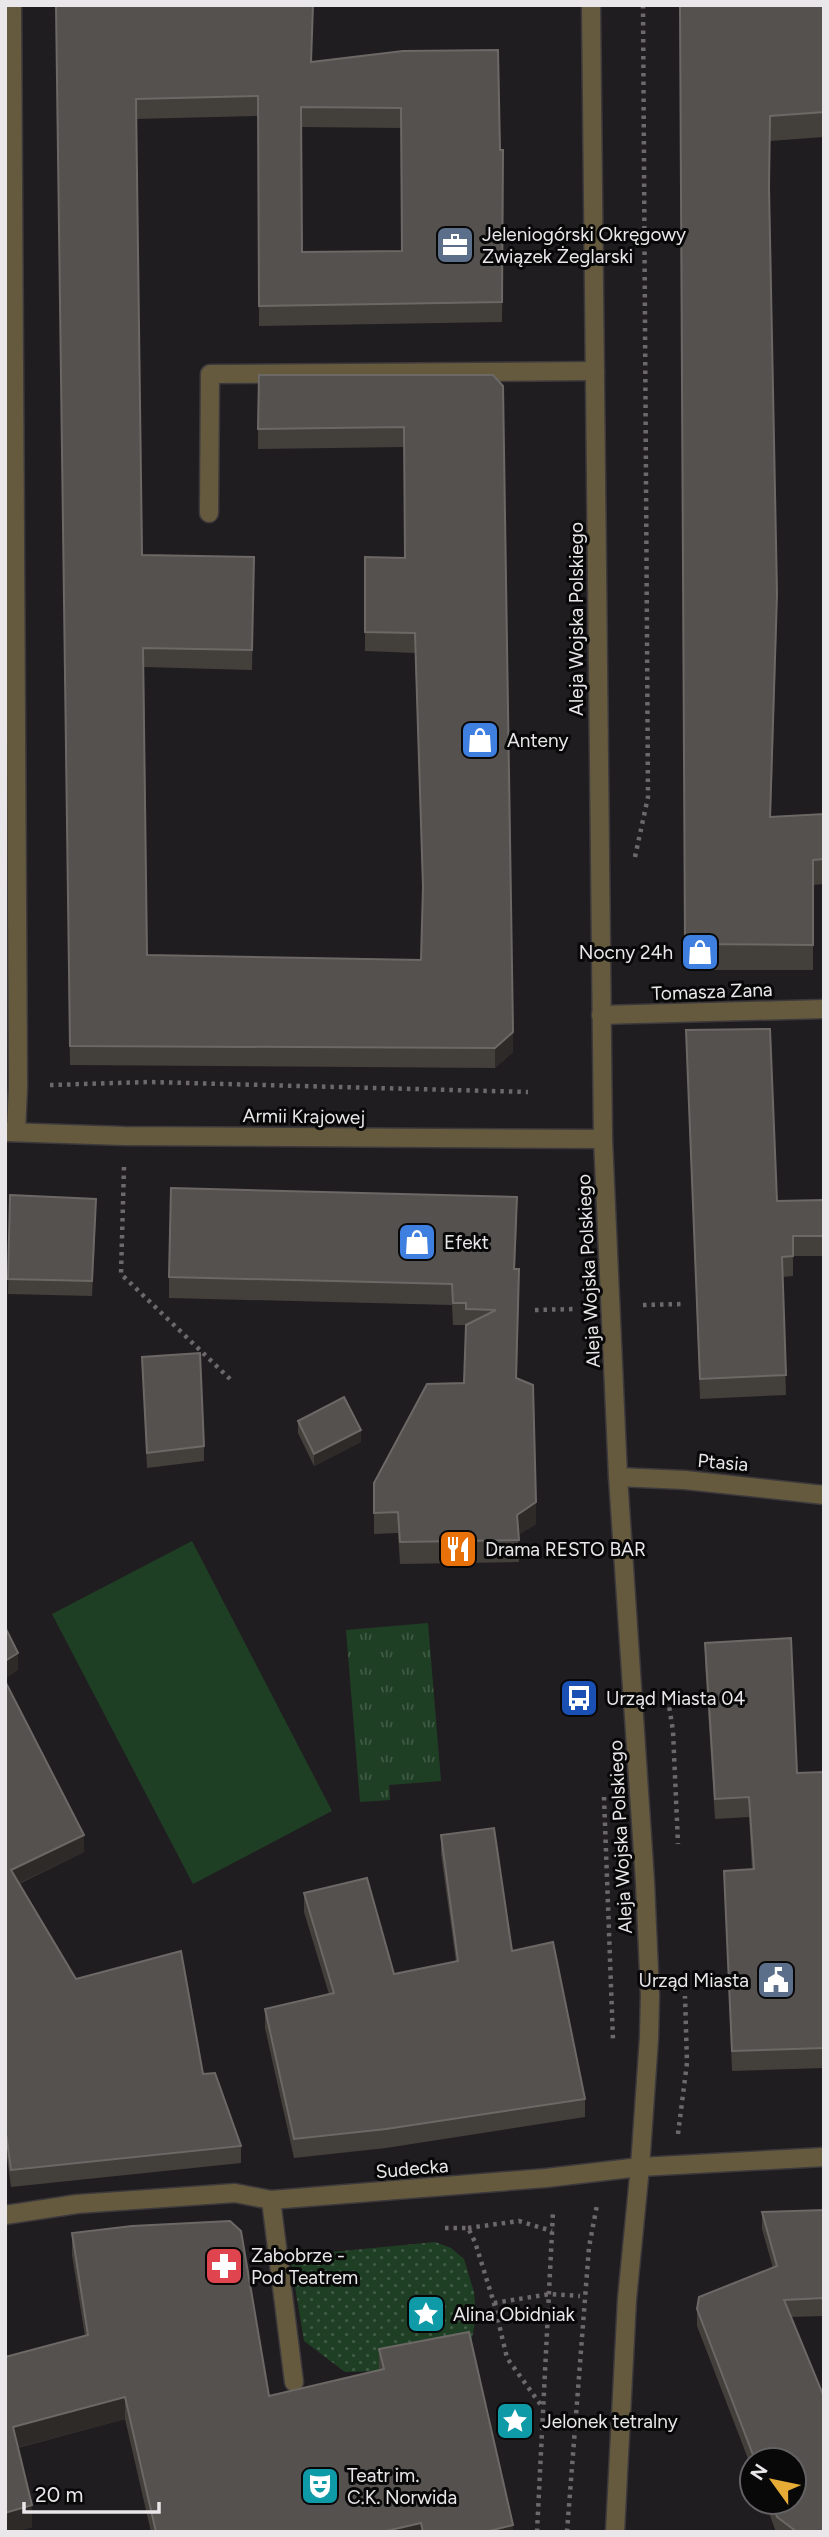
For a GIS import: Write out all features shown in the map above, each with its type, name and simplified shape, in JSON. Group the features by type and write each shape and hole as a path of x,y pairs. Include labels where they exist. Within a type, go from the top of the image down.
{"street":[{"path":"11,1132 18,1086 11,619 12,5"},
{"name":"Aleja Wojska Polskiego","path":"591,5 603,1139 618,1477 650,1995 640,2167 627,2299 615,2532"},
{"path":"209,513 210,374 595,371"},
{"name":"Tomasza Zana","path":"601,1015 824,1009"},
{"name":"Armii Krajowej","path":"11,1132 124,1136 603,1139"},
{"name":"Ptasia","path":"618,1477 710,1482 824,1494"},
{"name":"Sudecka","path":"5,2215 77,2204 235,2193 271,2200 546,2178 640,2167 824,2157"},
{"path":"271,2200 294,2382"}],"path":[{"path":"634,860 648,797 643,5"},
{"path":"47,1085 149,1082 528,1092"},
{"path":"124,1136 121,1274 230,1379"},
{"path":"643,1305 682,1304"},
{"path":"535,1310 576,1309"},
{"path":"667,1691 673,1731 679,1856"},
{"path":"674,2165 687,2063 685,1995"},
{"path":"537,2532 553,2212"},
{"path":"445,2228 468,2228 519,2221 552,2231"},
{"path":"468,2228 494,2303 507,2358 544,2409"},
{"path":"494,2303 550,2294 580,2296"}],"green space":[{"path":"192,1541 332,1811 193,1884 52,1614"},
{"path":"428,1623 441,1781 389,1785 390,1800 360,1802 346,1630"},
{"path":"435,2242 451,2248 464,2259 474,2292 476,2316 469,2354 379,2371 345,2372 304,2341 290,2256"}],"building":[{"path":"56,5 313,5 311,62 403,51 498,50 500,150 503,150 502,302 259,306 258,96 136,99 142,555 254,557 252,650 143,648 147,955 421,960 423,887 415,633 365,632 365,557 405,558 404,427 258,429 259,375 493,375 503,386 513,1032 495,1048 70,1046","holes":["301,107 401,108 402,251 302,252"]},
{"path":"680,5 824,5 824,112 770,116 769,187 777,594 770,817 824,814 824,859 813,860 813,945 685,944"},
{"path":"770,1029 777,1201 824,1200 824,1236 793,1236 793,1256 782,1257 786,1375 700,1379 686,1030"},
{"path":"171,1188 517,1197 514,1269 519,1269 516,1378 533,1385 536,1502 517,1515 519,1540 400,1542 398,1512 374,1513 374,1483 427,1384 464,1383 466,1325 496,1310 466,1309 466,1303 453,1303 452,1284 169,1277"},
{"path":"10,1195 96,1199 92,1281 8,1279"},
{"path":"200,1353 204,1446 147,1453 142,1357"},
{"path":"344,1397 361,1430 314,1454 298,1421"},
{"path":"5,1627 18,1653 5,1661"},
{"path":"791,1638 797,1773 824,1772 824,2048 732,2051 724,1871 754,1869 749,1797 715,1799 705,1643"},
{"path":"5,1681 84,1835 11,1870 76,1979 181,1951 203,2074 215,2073 241,2146 11,2170 5,2126"},
{"path":"494,1828 512,1951 553,1942 585,2099 386,2129 294,2139 265,2009 334,1993 304,1893 367,1878 394,1974 458,1961 441,1835"},
{"path":"824,2210 824,2298 784,2300 824,2397 824,2532 797,2532 777,2517 808,2516 808,2446 750,2446 697,2309 699,2297 777,2266 762,2212"},
{"path":"230,2221 241,2231 269,2396 384,2369 379,2349 469,2332 513,2525 485,2532 423,2532 421,2523 382,2532 156,2532 125,2397 13,2427 32,2505 5,2513 5,2357 88,2335 72,2233 132,2226"}],"place":[{"name":"Jeleniogórski Okręgowy Związek Żeglarski","path":"455,245"},
{"name":"Anteny","path":"480,740"},
{"name":"Nocny 24h","path":"700,952"},
{"name":"Efekt","path":"417,1242"},
{"name":"Drama RESTO BAR","path":"458,1549"},
{"name":"Urząd Miasta 04","path":"579,1698"},
{"name":"Urząd Miasta","path":"776,1980"},
{"name":"Zabobrze - Pod Teatrem","path":"224,2266"},
{"name":"Alina Obidniak","path":"426,2314"},
{"name":"Jelonek tetralny","path":"515,2421"},
{"name":"Teatr im. C.K. Norwida","path":"320,2486"}]}
